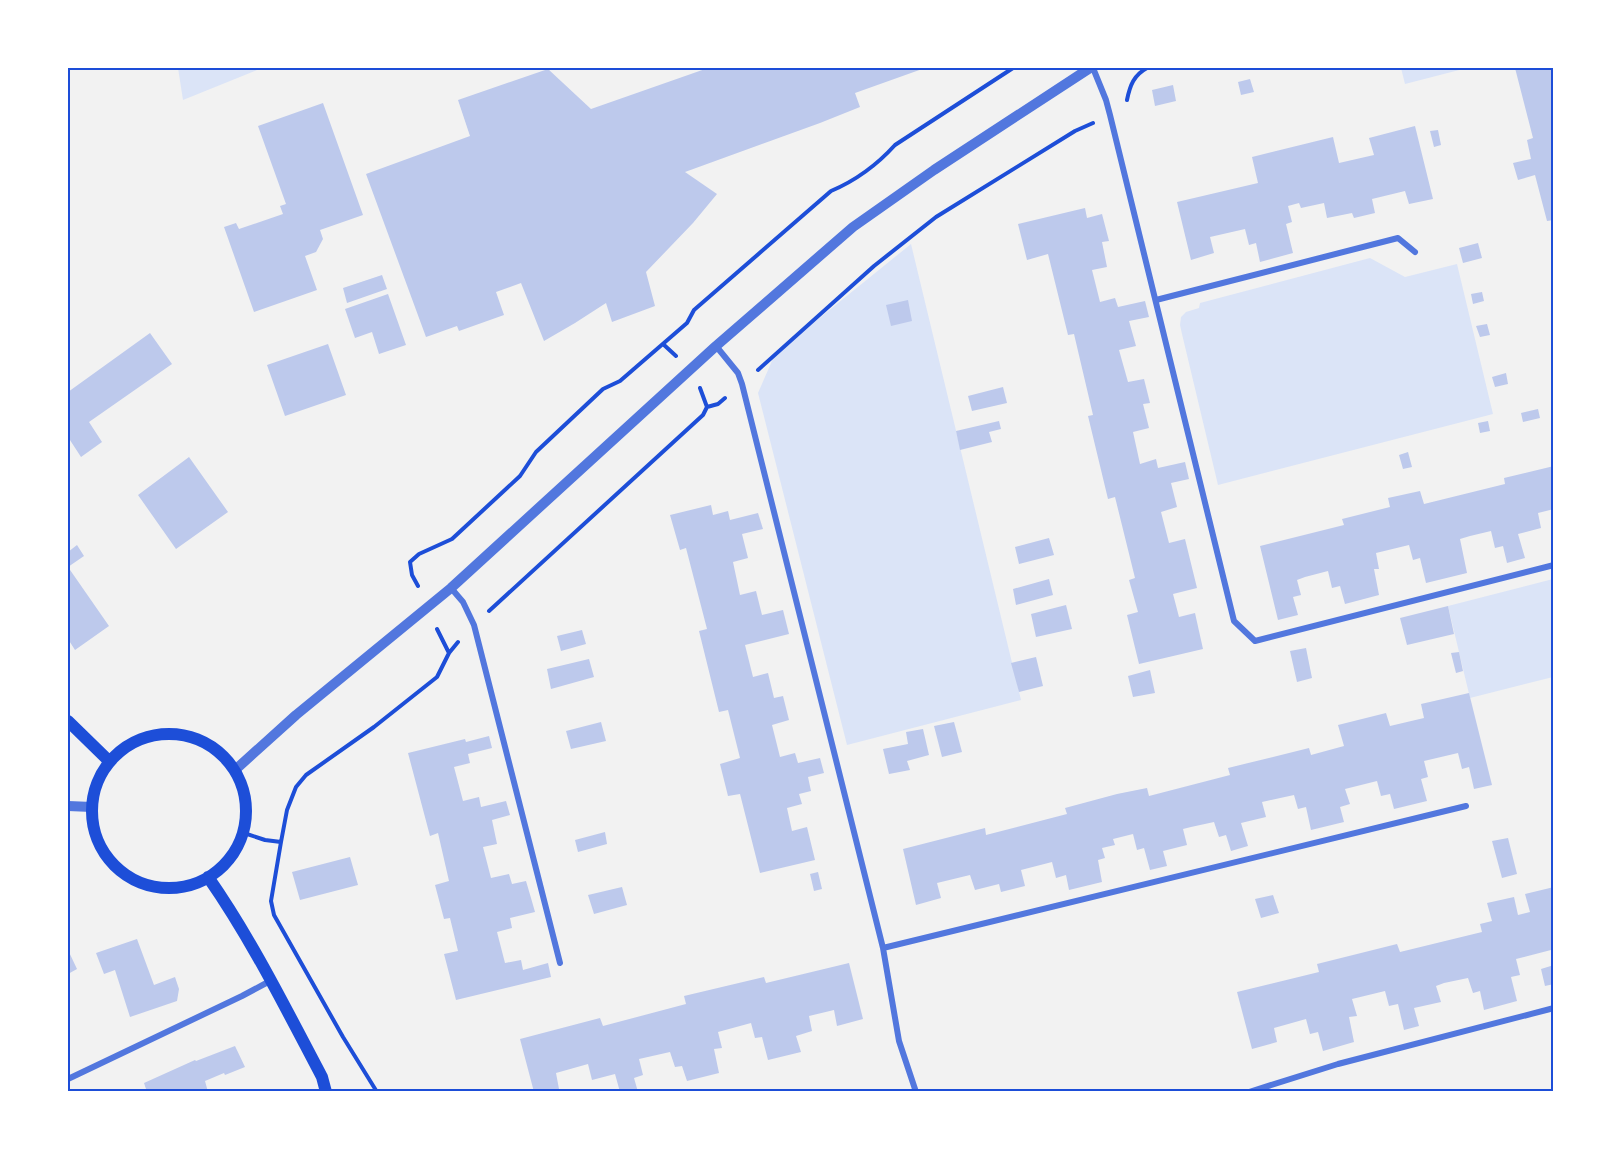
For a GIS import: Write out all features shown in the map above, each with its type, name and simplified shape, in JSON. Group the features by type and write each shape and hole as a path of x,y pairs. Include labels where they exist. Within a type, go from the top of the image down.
{"main road":[{"path":"68,721 109,761"},
{"path":"181,734 202,741 221,753 236,770 244,789 247,811 244,833 236,851 224,866 208,877 189,886 170,889 145,885 122,874 105,855 94,832 92,807 97,783 109,761 129,744 154,735 181,734"},
{"path":"208,877 240,927 270,981 322,1077 326,1092"}],"street":[{"path":"236,770 296,715 451,588 716,346 853,226 934,170 1091,68 1106,100 1110,115 1234,621 1255,641 1554,565"},
{"path":"1156,300 1398,238 1415,252"},
{"path":"716,346 738,373 742,384 883,948 898,1041 916,1092"},
{"path":"451,588 463,602 474,625 560,963"},
{"path":"68,806 92,807"},
{"path":"883,948 1466,806"},
{"path":"68,1079 270,981"},
{"path":"1249,1092 1338,1064 1554,1008"}],"path":[{"path":"449,653 412,575 410,562 418,554 452,539 520,476 536,452 603,389 620,381 663,344 687,323 694,310 831,191 849,183 879,162 895,145 1013,68"},
{"path":"707,407 718,404 742,384 874,266 936,216 1075,130 1126,106 1130,85 1139,72 1147,68"},
{"path":"663,344 677,357"},
{"path":"244,833 265,840 281,842 271,901 274,915 377,1092"}],"shaded area":[{"path":"178,68 262,68 183,100"},
{"path":"1401,68 1467,68 1405,84"},
{"path":"911,244 1021,700 847,745 758,393 775,354"},
{"path":"1370,258 1405,277 1457,264 1493,414 1218,485 1180,325 1181,317 1186,312 1199,308 1200,303"},
{"path":"1553,579 1553,677 1470,698 1448,606"}],"building":[{"path":"708,68 925,68 855,93 860,107 685,172 717,194 646,272 655,306 612,322 606,303 544,341 521,283 496,292 504,315 459,331 457,326 426,337 366,174 470,136 458,100 548,69 591,109"},
{"path":"1515,68 1554,68 1554,220 1547,221 1535,175 1518,180 1513,163 1531,159 1527,140 1533,138"},
{"path":"1250,79 1254,92 1241,95 1238,82"},
{"path":"1173,85 1176,101 1155,106 1152,90"},
{"path":"323,103 363,215 320,230 323,239 316,252 305,256 317,290 254,312 224,227 236,223 239,229 283,214 280,206 286,204 258,126"},
{"path":"1415,126 1433,199 1409,204 1405,191 1372,199 1375,213 1354,218 1352,213 1327,218 1324,203 1301,208 1299,203 1288,206 1292,222 1286,224 1293,253 1260,262 1256,243 1249,245 1245,229 1210,237 1214,253 1191,260 1177,202 1258,183 1252,157 1333,137 1339,163 1374,155 1369,138"},
{"path":"1438,130 1441,145 1434,147 1430,131"},
{"path":"1085,208 1087,218 1102,214 1109,241 1102,242 1107,267 1092,270 1100,302 1115,298 1118,307 1145,301 1149,317 1129,321 1136,346 1119,350 1128,382 1144,379 1150,403 1143,404 1149,428 1133,432 1140,464 1156,459 1158,468 1185,462 1189,479 1171,483 1177,507 1161,512 1169,543 1185,539 1197,588 1173,594 1179,617 1195,613 1203,649 1139,664 1127,615 1138,612 1129,580 1135,578 1115,497 1108,499 1088,416 1093,415 1074,334 1068,335 1048,254 1027,260 1018,224"},
{"path":"1478,243 1482,258 1463,263 1459,248"},
{"path":"382,275 387,289 347,303 343,288"},
{"path":"1482,292 1484,301 1473,304 1471,294"},
{"path":"388,294 406,345 379,354 372,332 355,338 345,309"},
{"path":"908,300 912,321 891,326 886,305"},
{"path":"1487,324 1490,335 1480,337 1476,326"},
{"path":"150,333 172,364 89,422 102,442 81,457 68,437 68,392"},
{"path":"328,344 346,395 285,416 267,365"},
{"path":"1506,373 1508,384 1495,387 1492,377"},
{"path":"1003,387 1007,403 972,411 968,396"},
{"path":"1538,409 1540,418 1523,422 1521,413"},
{"path":"999,421 1001,429 989,432 992,442 960,450 956,431"},
{"path":"1488,421 1490,431 1480,433 1478,423"},
{"path":"1408,452 1412,467 1403,469 1399,455"},
{"path":"189,457 228,512 176,549 138,495"},
{"path":"1554,466 1554,509 1538,513 1541,528 1518,534 1525,558 1507,563 1503,546 1495,548 1491,531 1470,536 1460,539 1467,573 1426,583 1420,558 1413,560 1409,545 1376,553 1379,569 1374,569 1379,595 1345,604 1340,586 1332,588 1328,571 1297,580 1301,595 1293,597 1298,615 1278,620 1260,546 1344,525 1342,519 1390,507 1388,498 1420,491 1424,504 1505,484 1504,478"},
{"path":"711,505 713,515 728,511 730,520 758,513 763,529 742,534 748,558 733,562 740,595 756,591 762,615 783,610 789,634 745,645 753,677 768,673 774,698 783,696 789,720 772,725 780,757 795,753 798,763 820,758 824,773 808,777 811,791 799,794 802,804 787,808 792,831 807,827 815,860 760,873 740,794 728,796 720,764 740,758 728,710 719,712 699,631 707,629 686,548 680,550 670,515"},
{"path":"1049,538 1054,555 1019,564 1015,547"},
{"path":"77,545 84,556 68,567 68,552"},
{"path":"68,567 109,626 75,650 68,639"},
{"path":"1049,579 1053,595 1016,605 1013,589"},
{"path":"1066,605 1072,629 1036,637 1031,614"},
{"path":"1448,606 1454,634 1407,645 1400,618"},
{"path":"582,630 586,644 561,651 557,636"},
{"path":"1306,648 1312,678 1297,682 1290,651"},
{"path":"1459,652 1463,671 1456,673 1451,653"},
{"path":"1036,657 1043,686 1019,692 1011,663"},
{"path":"589,659 594,677 551,689 547,669"},
{"path":"1150,670 1155,693 1133,697 1128,676"},
{"path":"1469,693 1492,785 1474,789 1469,767 1462,769 1458,753 1424,761 1428,777 1421,779 1427,801 1394,809 1390,794 1381,796 1377,781 1345,789 1350,804 1340,807 1344,822 1311,830 1306,807 1298,809 1294,795 1262,802 1266,817 1241,823 1248,846 1231,851 1226,835 1219,837 1214,822 1191,827 1183,829 1187,845 1163,851 1167,866 1150,870 1144,848 1137,850 1133,834 1113,839 1115,845 1102,848 1105,858 1098,860 1102,882 1069,890 1066,875 1056,878 1052,862 1021,870 1025,886 1001,892 999,884 975,890 970,875 937,883 941,898 916,905 903,849 985,828 986,835 1067,814 1065,808 1117,794 1147,788 1149,796 1230,775 1228,768 1309,748 1311,755 1344,746 1338,725 1386,713 1390,726 1424,718 1421,704"},
{"path":"601,722 606,741 571,749 566,731"},
{"path":"954,722 962,752 942,757 934,726"},
{"path":"923,729 929,755 907,761 910,770 889,774 883,749 908,744 906,732"},
{"path":"489,736 492,748 468,754 470,763 454,767 463,801 479,797 481,807 506,801 510,815 492,820 497,844 483,847 491,878 509,874 512,884 526,881 535,912 510,918 512,928 497,932 505,963 521,960 523,970 548,963 551,977 456,1000 444,954 458,951 450,918 444,919 435,885 449,881 438,833 430,836 408,753 465,739 466,742"},
{"path":"605,832 607,844 578,852 575,840"},
{"path":"1508,838 1517,874 1502,878 1492,841"},
{"path":"350,857 358,885 300,900 292,872"},
{"path":"818,872 822,889 814,891 810,874"},
{"path":"622,887 627,905 594,914 588,895"},
{"path":"1554,887 1554,959 1551,950 1516,959 1520,975 1511,977 1517,1001 1484,1010 1480,991 1473,993 1468,978 1444,983 1436,986 1441,1002 1414,1008 1419,1026 1404,1030 1398,1004 1389,1006 1385,991 1352,999 1357,1016 1349,1017 1354,1042 1323,1051 1318,1032 1310,1034 1306,1019 1274,1028 1277,1042 1252,1049 1237,992 1319,972 1317,964 1397,944 1400,952 1482,932 1480,924 1492,921 1487,903 1514,897 1518,915 1530,912 1525,894"},
{"path":"1273,895 1279,913 1261,918 1255,899"},
{"path":"137,939 154,985 175,977 179,989 177,1001 130,1017 115,970 104,974 96,953"},
{"path":"68,950 77,969 68,974"},
{"path":"849,963 863,1019 837,1026 834,1010 809,1016 812,1031 796,1036 801,1052 768,1060 762,1037 755,1038 751,1023 718,1032 722,1048 714,1049 719,1073 687,1081 682,1066 675,1067 670,1052 639,1059 643,1075 634,1078 638,1092 620,1092 615,1074 592,1080 588,1064 556,1073 559,1089 553,1092 534,1092 520,1039 600,1018 603,1026 686,1004 684,996 764,977 766,983"},
{"path":"1554,965 1554,984 1545,986 1541,969"},
{"path":"235,1046 245,1067 205,1081 208,1092 147,1092 144,1083 195,1060"}]}
